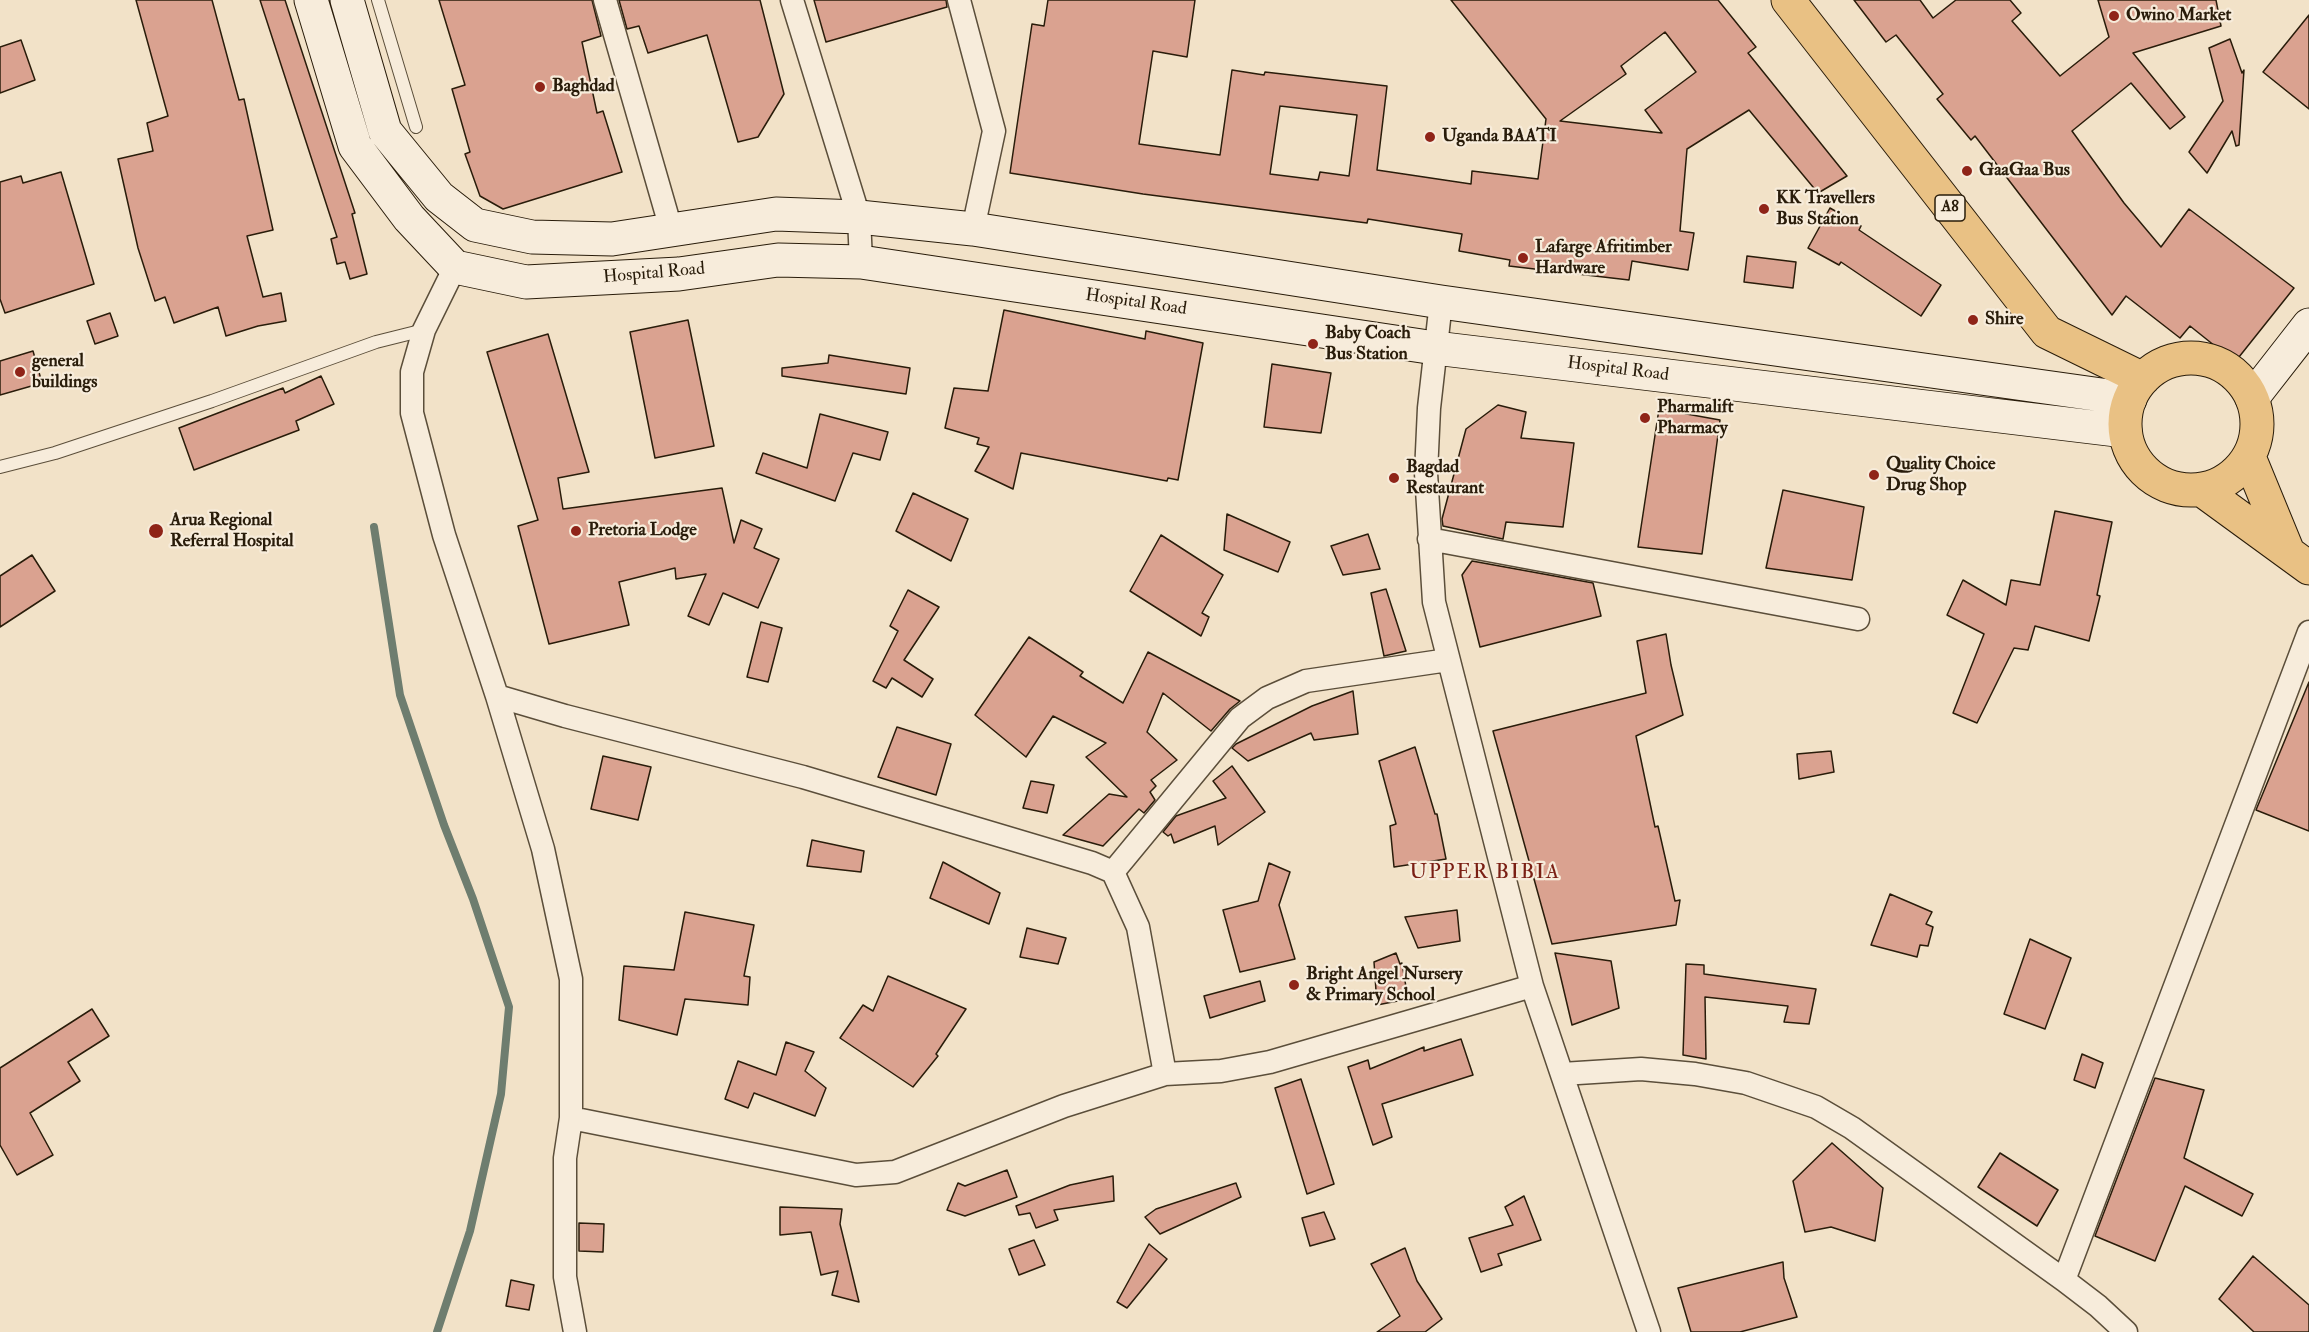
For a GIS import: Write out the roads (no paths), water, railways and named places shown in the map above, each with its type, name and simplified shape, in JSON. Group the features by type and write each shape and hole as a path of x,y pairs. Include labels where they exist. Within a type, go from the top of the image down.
{"main road":[{"path":"311,0 355,146 409,218 455,267"},
{"path":"348,0 385,131 439,197 475,225 532,237 612,238 776,214 860,217 974,229 1441,302 2132,403"},
{"name":"A8","path":"1788,0 2047,332 2132,403"},
{"name":"Hospital Road","path":"455,267 526,282 679,274 778,260 861,262 1435,348 2132,403"},
{"path":"2252,398 2309,325"},
{"path":"2190,358 2215,362 2237,376 2252,398 2257,428 2249,457 2229,479 2202,490 2175,489 2151,477 2133,457 2132,403 2164,364 2190,358"},
{"path":"2249,457 2299,560"},
{"path":"2202,490 2299,560"}],"street":[{"path":"605,0 671,229"},
{"path":"792,0 860,217 861,262"},
{"path":"959,0 994,131 974,229"},
{"path":"455,267 424,330 412,372 412,413 444,535 497,696 543,849 571,979 571,1118 565,1158 565,1277 575,1332"},
{"path":"1441,302 1429,408 1426,473 1434,602 1532,986 1649,1332"},
{"path":"1430,539 1858,619"},
{"path":"2064,1280 2309,632"},
{"path":"1113,872 1240,718 1267,698 1306,681 1448,660"},
{"path":"497,696 565,717 803,777 1092,863 1113,872 1138,927 1166,1074"},
{"path":"571,1118 856,1175 895,1172 1064,1106 1166,1074 1221,1071 1270,1062 1532,986"},
{"path":"1562,1074 1641,1069 1695,1074 1746,1083 1816,1107 1852,1128 2064,1280 2098,1306 2126,1332"}],"lane":[{"path":"378,0 416,128"},
{"path":"0,467 55,453 212,401 376,342 424,330"}],"waterway":[{"path":"374,527 400,695 509,1007 501,1094 470,1231 437,1332"}],"place":[{"name":"Owino Market","path":"2114,16"},
{"name":"Baghdad","path":"540,87"},
{"name":"Uganda BAATI","path":"1430,137"},
{"name":"GaaGaa Bus","path":"1967,171"},
{"name":"KK Travellers Bus Station","path":"1764,209"},
{"name":"Lafarge Afritimber Hardware","path":"1523,258"},
{"name":"Shire","path":"1973,320"},
{"name":"Baby Coach Bus Station","path":"1313,344"},
{"name":"general buildings","path":"20,372"},
{"name":"Pharmalift Pharmacy","path":"1645,418"},
{"name":"Quality Choice Drug Shop","path":"1874,475"},
{"name":"Bagdad Restaurant","path":"1394,478"},
{"name":"Arua Regional Referral Hospital","path":"156,531"},
{"name":"Pretoria Lodge","path":"576,531"},
{"name":"Bright Angel Nursery & Primary School","path":"1294,985"}],"district":[{"name":"UPPER BIBIA","path":"1485,873"}]}
